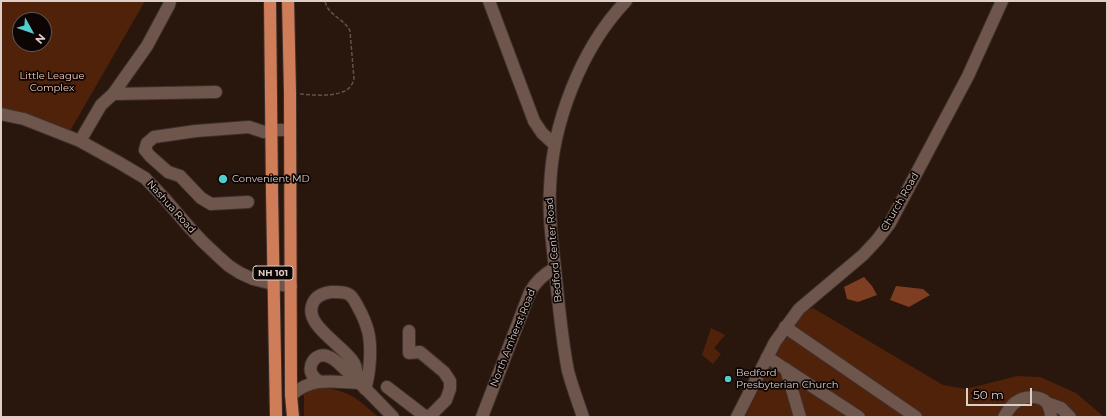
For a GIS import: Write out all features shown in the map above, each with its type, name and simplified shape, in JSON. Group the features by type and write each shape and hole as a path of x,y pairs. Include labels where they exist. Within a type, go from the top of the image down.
{"highway":[{"name":"NH 101","path":"270,1 276,417"},
{"name":"NH 101","path":"288,1 292,417"}],"street":[{"path":"80,141 101,106 113,94 147,46 170,1"},
{"path":"489,1 534,121 542,133 554,144 566,103 586,58 603,30 626,1"},
{"name":"Church Road","path":"737,417 775,342 799,308 863,255 878,240 890,223 968,76 1002,1"},
{"path":"113,94 216,92"},
{"name":"Nashua Road","path":"1,114 24,120 80,141 145,178 166,199 189,227 220,258 240,273 253,280 291,286"},
{"path":"248,202 211,204 201,198 180,176 168,172 150,156 145,150 147,143 154,137 196,131 249,127 264,132 272,130 290,130"},
{"name":"Bedford Center Road","path":"554,144 549,203 559,311 565,355 583,417"},
{"path":"156,189 168,172"},
{"name":"North Amherst Road","path":"482,417 530,292 544,274 555,268"},
{"path":"291,394 299,388 319,381 360,384 369,378 370,340 364,319 351,296 337,292 326,293 313,302 312,315 316,323 326,335 353,361 357,370 360,384"},
{"path":"784,328 916,417"},
{"path":"387,387 428,417 446,400 450,389 450,381 444,372 420,352 409,353 409,331"},
{"path":"319,381 313,377 311,365 317,356 325,355 332,358 393,417"},
{"path":"768,357 859,417"},
{"path":"786,369 800,417"},
{"path":"1004,417 1015,402 1031,397 1061,408 1070,417"},
{"path":"1046,403 1051,417"}],"path":[{"path":"290,93 318,95 337,94 349,88 354,79 350,31 348,26 331,13 327,8 325,1"}],"green space":[{"name":"Little League Complex","path":"1,1 145,1 70,131 23,114 1,108"},
{"path":"813,308 943,385 966,389 1017,376 1040,377 1076,393 1104,417 745,417 783,340 796,320 807,310"},
{"path":"711,328 725,335 714,348 721,354 713,364 702,355"},
{"path":"321,387 346,393 352,396 378,417 304,417 304,388"}],"shaded area":[{"path":"864,277 872,286 877,295 858,302 847,299 844,287"},
{"path":"896,286 923,289 930,295 909,307 890,300"}],"place":[{"name":"Convenient MD","path":"223,179"},
{"name":"Bedford Presbyterian Church","path":"728,379"}]}
